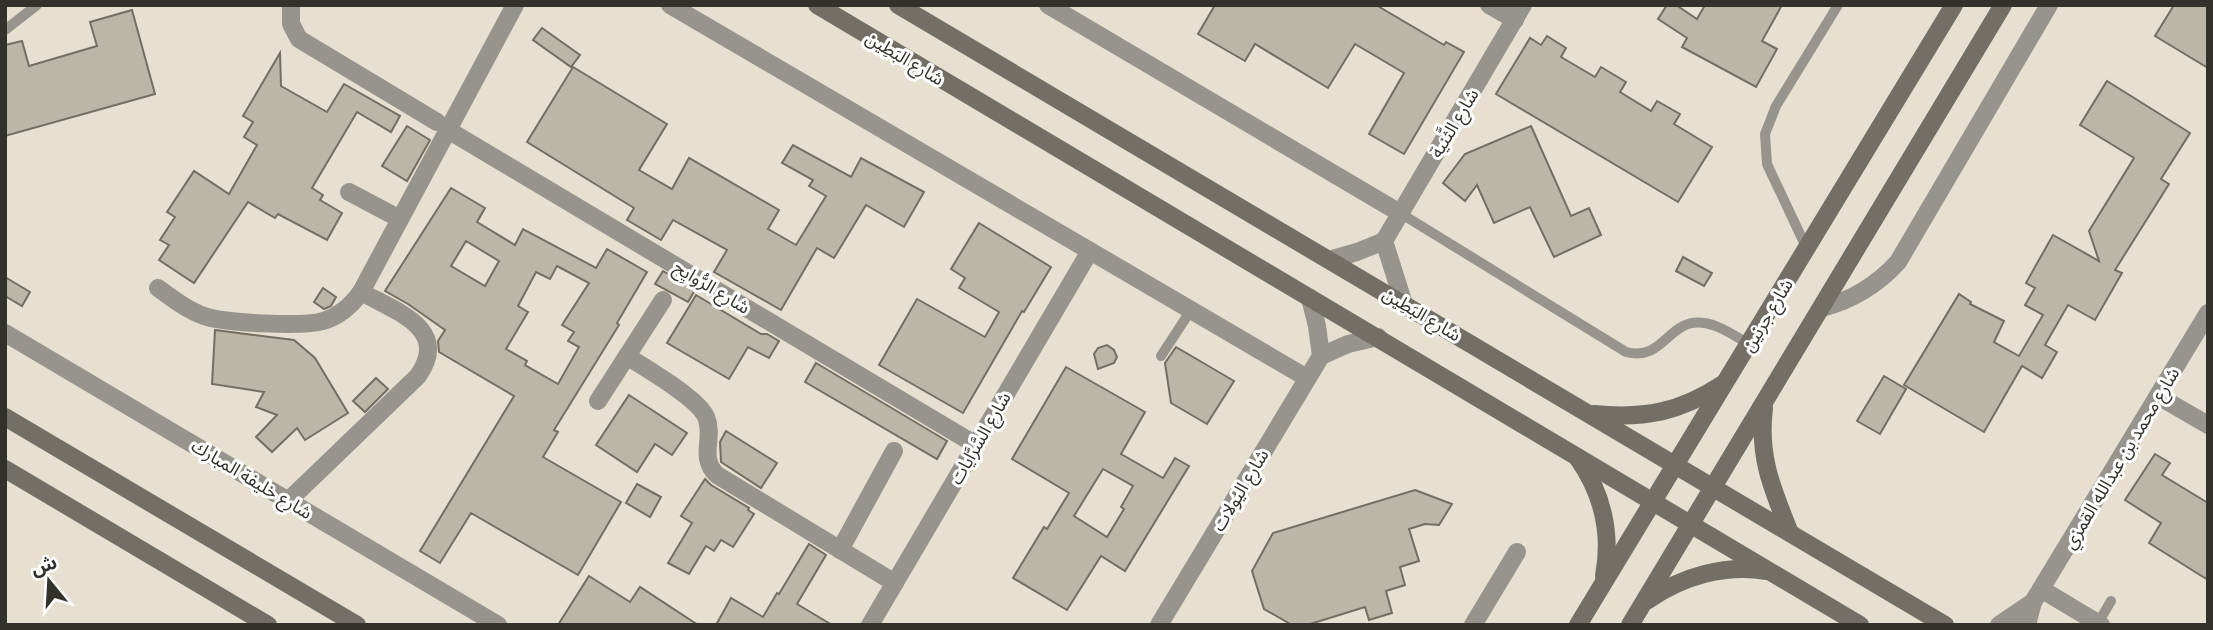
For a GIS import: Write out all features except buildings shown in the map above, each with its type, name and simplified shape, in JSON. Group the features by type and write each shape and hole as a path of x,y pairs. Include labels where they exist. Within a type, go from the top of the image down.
{"main road":[{"name":"شارع البَطِين","path":"817,5 1860,625"},
{"name":"شارع البَطِين","path":"898,5 1945,625"},
{"name":"شارع جرنين","path":"1578,625 1954,5"},
{"path":"1630,625 2003,5"},
{"path":"1589,413 1628,417 1666,412 1687,405 1726,382"},
{"path":"1765,402 1762,425 1766,471 1790,533"},
{"path":"5,417 357,625"},
{"path":"1574,454 1592,481 1603,512 1607,548 1603,584"},
{"path":"5,469 268,625"},
{"path":"1642,604 1671,586 1702,574 1737,569 1772,572"}],"street":[{"name":"شارع الرُّوايِح","path":"291,5 291,24 299,39 306,44 976,445"},
{"path":"158,288 184,307 211,318 301,324 321,322 340,314 361,292 400,219 443,126 515,5"},
{"path":"670,5 1307,378"},
{"path":"1048,5 1400,213"},
{"path":"1489,5 1519,13"},
{"path":"1822,308 1858,295 1880,280 1898,261 2049,5"},
{"name":"شارع الثَّنية","path":"1384,241 1519,13"},
{"path":"349,192 400,219"},
{"path":"1329,260 1384,241 1405,304"},
{"name":"شارع السَّرَّايات","path":"870,625 1090,251"},
{"path":"288,501 418,376 424,367 429,347 421,327 361,292"},
{"path":"1310,298 1321,356 1349,344 1378,337"},
{"path":"598,401 663,300"},
{"name":"شارع محمد بن عبدالله القمزي","path":"2028,625 2037,596 2208,313"},
{"name":"شارع خليفة المبارك","path":"5,333 498,625"},
{"path":"627,356 692,400 702,410 709,430 706,457 717,475 895,583"},
{"name":"شارع اليُولات","path":"1159,625 1321,356"},
{"path":"2158,396 2208,425"},
{"path":"840,550 894,452"},
{"path":"1473,625 1517,552"},
{"path":"2037,596 2100,624"},
{"name":"شارع محمد بن عبدالله القمزي","path":"1999,625 2037,596"}],"lane":[{"path":"5,30 37,5"},
{"path":"1807,249 1767,164 1765,134 1776,106 1838,5"},
{"path":"1400,213 1626,352 1651,352 1659,348 1676,329 1692,323 1709,324 1749,344"},
{"path":"1161,356 1191,310"},
{"path":"2100,624 2111,601"}]}
